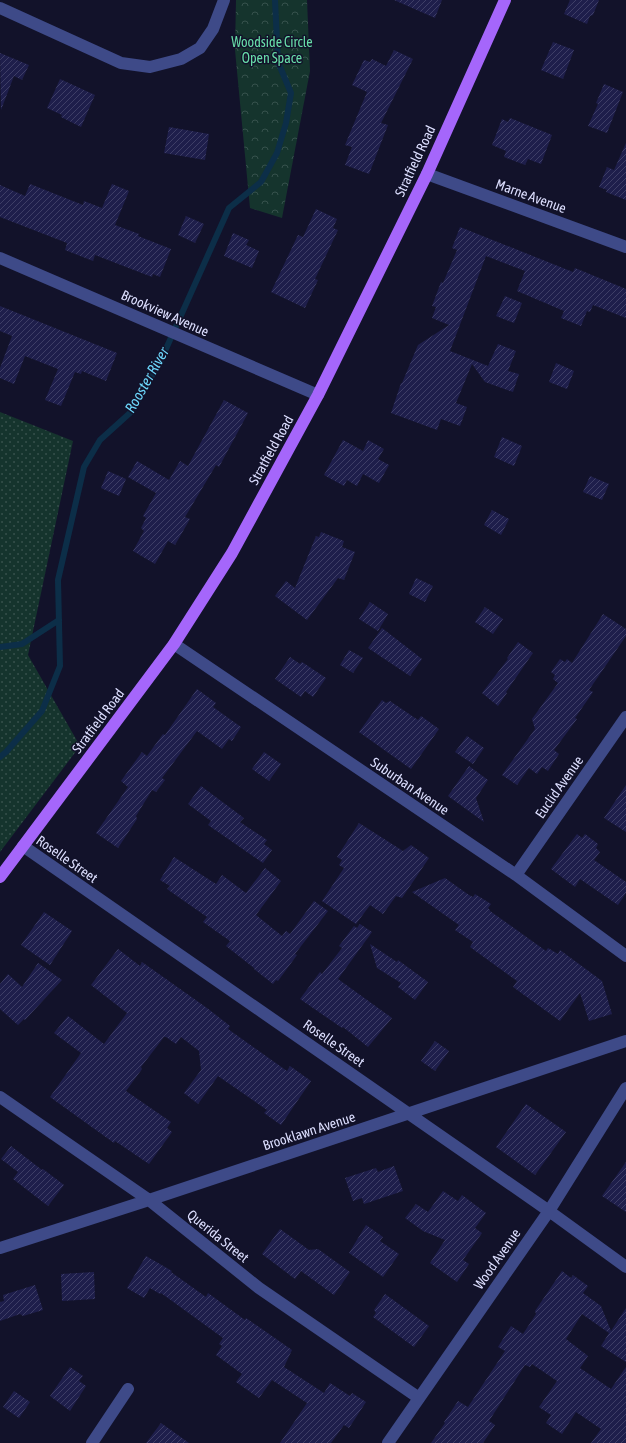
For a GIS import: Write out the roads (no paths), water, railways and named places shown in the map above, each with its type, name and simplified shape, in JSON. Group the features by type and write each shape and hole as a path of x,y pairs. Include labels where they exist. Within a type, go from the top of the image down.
{"main road":[{"name":"Stratfield Road","path":"0,877 174,644 232,553 318,395 426,174 505,0"}],"street":[{"path":"0,8 121,63 150,67 181,59 200,48 213,29 224,0"},
{"name":"Marne Avenue","path":"426,174 626,247"},
{"name":"Brookview Avenue","path":"0,258 318,395"},
{"name":"Suburban Avenue","path":"174,644 516,875 626,956"},
{"name":"Euclid Avenue","path":"516,875 626,717"},
{"name":"Roselle Street","path":"23,846 549,1211 626,1267"},
{"name":"Brooklawn Avenue","path":"0,1248 149,1200 626,1041"},
{"name":"Wood Avenue","path":"388,1443 549,1211 626,1088"},
{"name":"Querida Street","path":"0,1097 149,1200 259,1288 419,1398"},
{"path":"92,1443 128,1389"}],"waterway":[{"name":"Rooster River","path":"0,757 42,711 60,666 58,580 84,467 100,440 131,412 161,360 229,208 261,182 277,153 286,123 291,93 278,62 275,0"},
{"path":"0,647 22,644 59,620"}],"park label":[{"name":"Woodside Circle Open Space","path":"272,50"}]}
